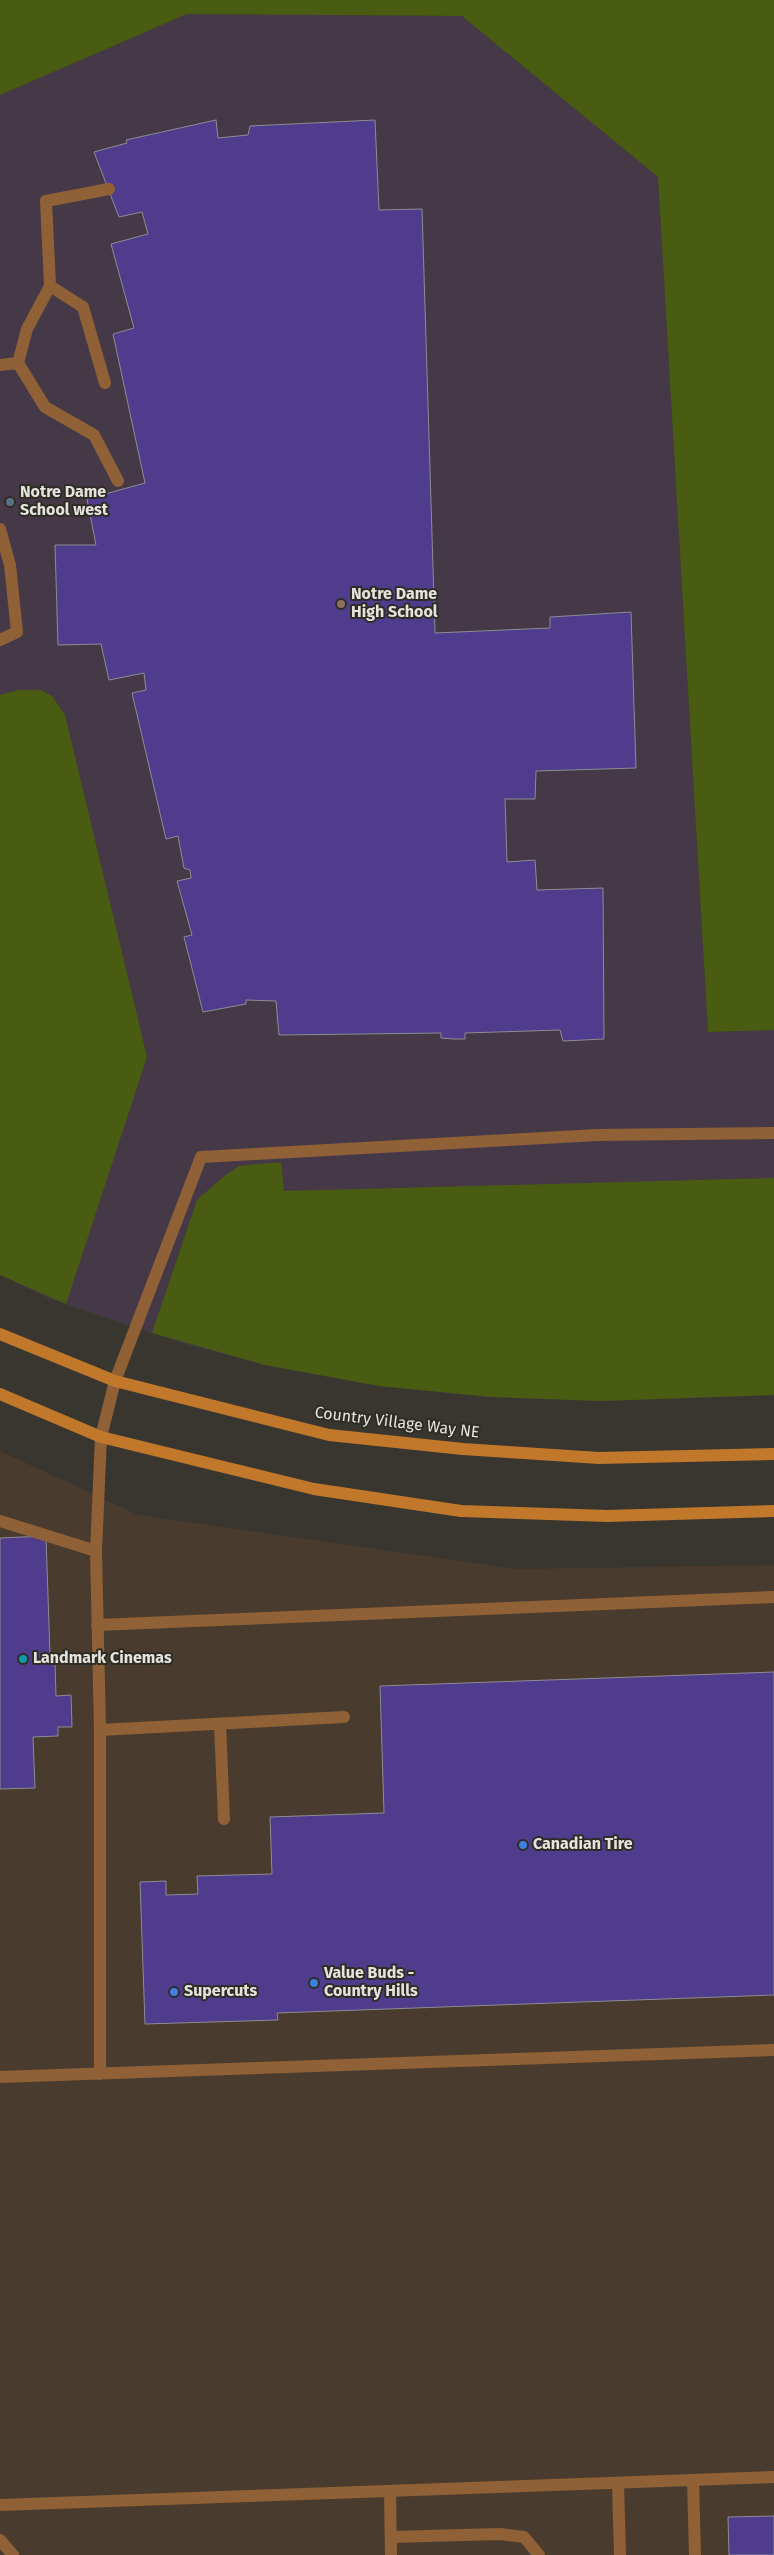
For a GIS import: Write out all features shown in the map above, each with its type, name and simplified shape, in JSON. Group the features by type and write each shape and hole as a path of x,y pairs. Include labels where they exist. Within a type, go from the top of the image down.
{"street":[{"name":"Country Village Way NE","path":"0,1334 115,1381 329,1435 463,1449 599,1458 774,1454"},
{"path":"0,1394 101,1437 314,1489 462,1511 607,1516 774,1511"}],"lane":[{"path":"109,189 46,201 50,286 27,329 18,363 45,407 94,435 118,481"},
{"path":"50,286 83,307 105,384"},
{"path":"0,365 18,363"},
{"path":"0,529 10,565 17,632 0,640"},
{"path":"100,2074 100,1730 96,1551 101,1437 115,1381 201,1157 597,1135 774,1133"},
{"path":"0,1521 96,1551"},
{"path":"97,1625 774,1597"},
{"path":"100,1730 344,1717"},
{"path":"220,1724 224,1818"},
{"path":"0,2077 774,2050"},
{"path":"0,2505 774,2477"},
{"path":"692,2480 695,2555"},
{"path":"618,2483 620,2555"},
{"path":"390,2491 392,2555"},
{"path":"391,2537 500,2534 524,2537 539,2555"},
{"path":"0,2540 13,2555"}],"shaded area":[{"name":"Notre Dame High School","path":"187,14 462,16 658,177 708,1032 774,1030 774,1395 601,1401 490,1397 379,1386 265,1365 186,1344 48,1298 0,1275 0,95"},
{"path":"0,1451 138,1515 516,1569 774,1565 774,2555 0,2555"}],"green space":[{"path":"0,0 774,0 774,1030 708,1032 658,177 462,16 187,14 0,95"},
{"path":"19,690 41,690 52,696 65,715 147,1057 66,1304 0,1275 0,695"},
{"path":"281,1162 284,1191 774,1178 774,1395 601,1401 490,1397 379,1386 265,1365 152,1333 197,1200 223,1177 239,1166"}],"building":[{"path":"216,120 218,138 248,135 250,126 375,120 379,210 422,209 435,633 550,628 550,617 631,612 636,768 536,771 535,799 505,799 507,862 535,860 537,890 603,888 604,1039 563,1041 560,1030 465,1033 465,1039 441,1038 441,1033 279,1035 276,1001 246,1000 246,1004 203,1012 184,937 192,935 177,881 191,878 190,870 184,868 178,836 166,839 132,693 146,690 144,673 109,680 101,644 58,645 55,545 96,545 87,499 145,483 113,334 134,328 111,244 148,234 142,212 119,217 94,152 127,143 126,140"},
{"name":"Landmark Cinemas","path":"46,1536 50,1655 46,1655 47,1663 55,1663 56,1696 71,1695 72,1727 58,1727 58,1736 33,1737 35,1788 0,1789 0,1538"},
{"name":"Canadian Tire","path":"774,1672 774,1995 277,2013 278,2020 145,2024 140,1882 166,1881 166,1895 198,1894 197,1876 272,1874 270,1817 384,1813 380,1686"},
{"path":"774,2516 774,2555 729,2555 728,2517"}],"place":[{"name":"Notre Dame School west","path":"10,502"},
{"name":"Notre Dame High School","path":"341,604"},
{"name":"Landmark Cinemas","path":"23,1659"},
{"name":"Canadian Tire","path":"523,1845"},
{"name":"Value Buds - Country Hills","path":"314,1983"},
{"name":"Supercuts","path":"174,1992"}]}
